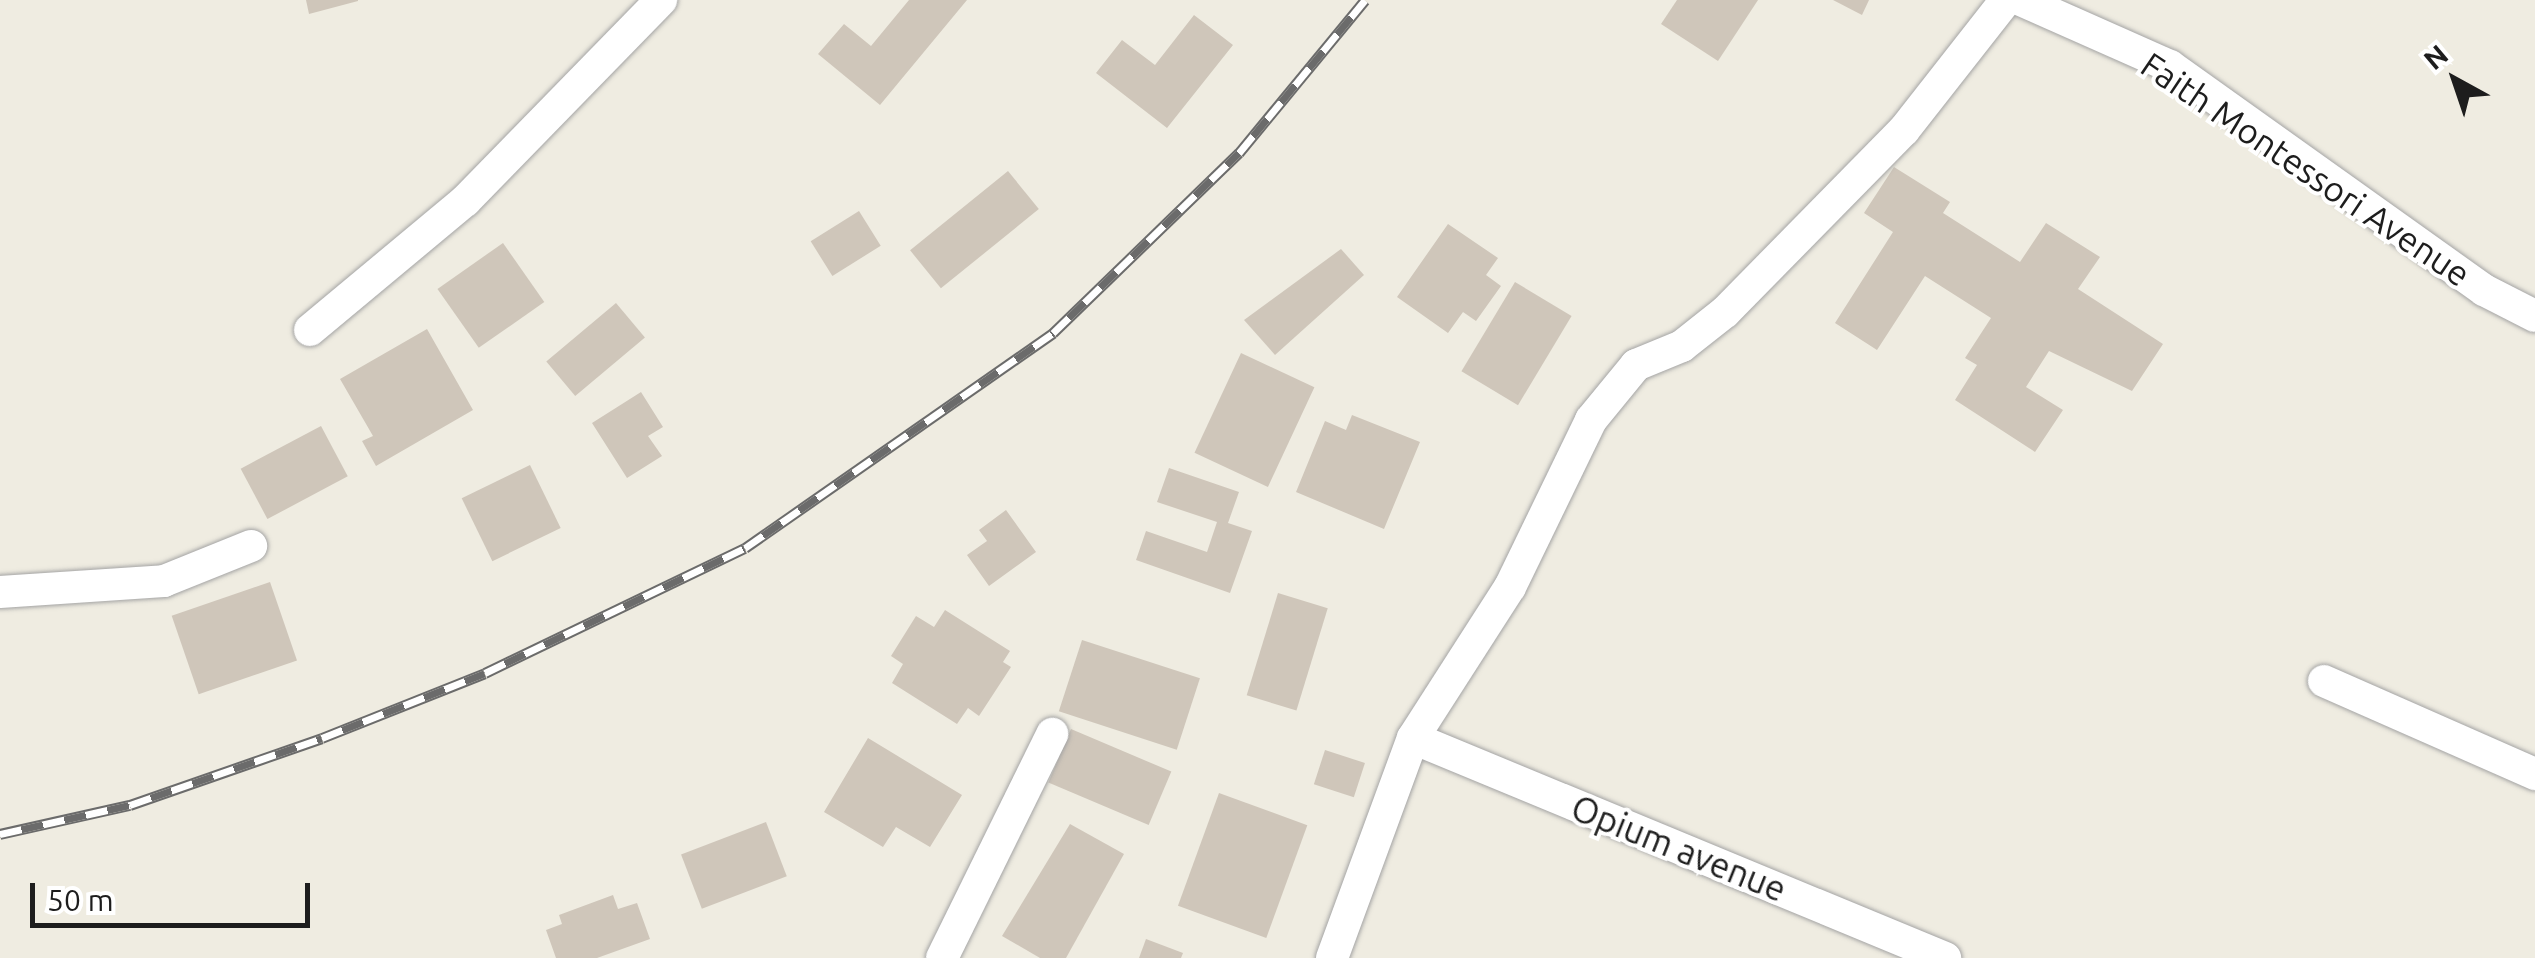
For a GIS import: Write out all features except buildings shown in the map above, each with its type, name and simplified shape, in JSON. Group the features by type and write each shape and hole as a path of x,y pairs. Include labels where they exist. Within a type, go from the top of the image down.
{"street":[{"path":"310,330 464,201 661,0"},
{"path":"1332,958 1413,738 1510,587 1592,420 1624,379 1725,312 1904,130 2006,0"},
{"name":"Faith Montessori Avenue","path":"2021,0 2170,66 2484,290 2535,316"},
{"path":"0,592 164,581 250,546"},
{"path":"2324,680 2535,774"},
{"path":"942,958 1052,734"},
{"name":"Opium avenue","path":"1413,738 1945,958"}],"railway":[{"path":"0,834 130,805 322,738 485,673 745,548 1053,333 1239,153 1365,0"}]}
